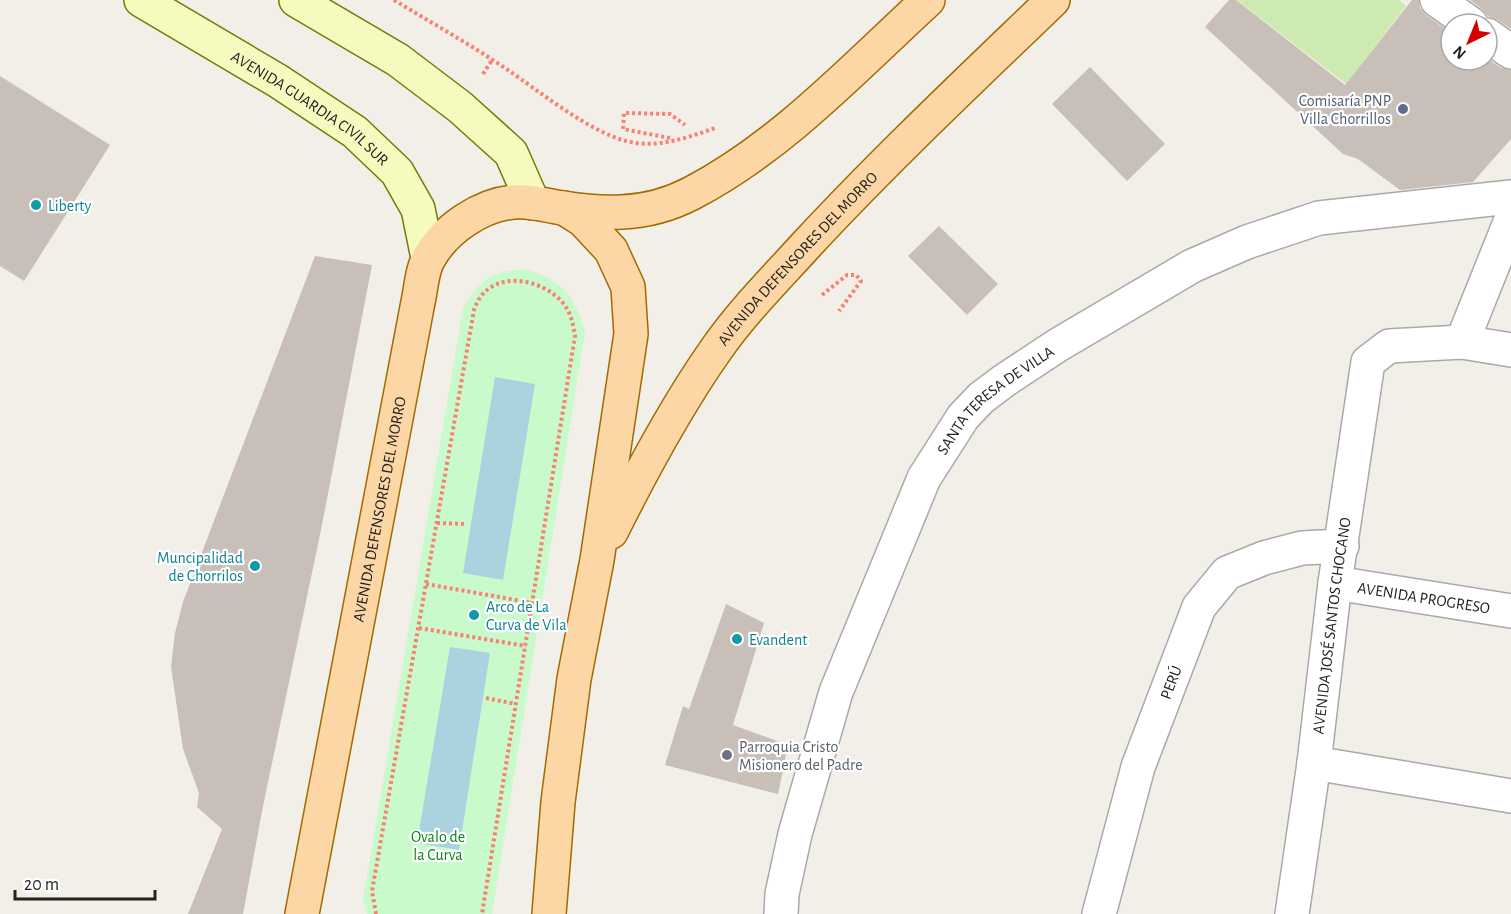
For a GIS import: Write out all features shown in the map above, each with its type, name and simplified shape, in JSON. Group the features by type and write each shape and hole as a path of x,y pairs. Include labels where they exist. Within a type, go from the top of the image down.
{"main road":[{"name":"AVENIDA GUARDIA CIVIL SUR","path":"141,0 278,81 355,132 397,172 418,209 428,258"},
{"path":"296,0 398,60 460,107 511,153 549,205"},
{"name":"AVENIDA DEFENSORES DEL MORRO","path":"321,914 311,863 428,258 456,225 486,208 514,202 623,212 658,207 690,194 715,180 761,148 804,114 928,0"},
{"name":"AVENIDA DEFENSORES DEL MORRO","path":"597,560 638,477 677,411 716,350 756,300 865,182 1053,0"},
{"name":"AVENIDA DEFENSORES DEL MORRO","path":"548,912 558,802 574,679 597,560 631,334 628,287 611,249 583,220 549,205"},
{"path":"302,914 311,863"}],"street":[{"path":"1437,0 1454,12"},
{"name":"SANTA TERESA DE VILLA","path":"781,914 782,894 795,834 836,692 924,478 963,417 981,398 1058,345 1192,266 1247,242 1319,218 1511,197"},
{"path":"1511,220 1462,342 1511,350"},
{"name":"AVENIDA JOSÉ SANTOS CHOCANO","path":"1292,914 1314,763 1335,584 1368,362 1389,346 1462,342"},
{"name":"PERÚ","path":"1099,914 1138,767 1198,607 1227,573 1264,558 1302,548 1342,546"},
{"name":"AVENIDA PROGRESO","path":"1335,584 1511,611"},
{"path":"1314,763 1511,796"}],"path":[{"path":"394,0 492,60 598,130 626,141 658,144 679,140 718,127"},
{"path":"670,138 623,129 624,112 670,114 685,125"},
{"path":"822,295 847,275 856,275 861,281 839,311"},
{"path":"376,914 372,891 477,302 496,284 511,280 526,281 545,287 568,310 575,336 482,914"},
{"path":"437,523 468,524"},
{"path":"426,584 533,603"},
{"path":"419,628 526,646"},
{"path":"486,698 516,704"}],"green space":[{"path":"1237,0 1399,0 1406,6 1346,84"},
{"name":"Ovalo de la Curva","path":"526,269 550,279 566,291 576,308 585,332 492,914 367,914 363,900 463,308 476,289 488,278 504,272"}],"water":[{"path":"495,377 535,384 503,580 463,573"},
{"path":"450,647 490,653 459,850 417,843"}],"building":[{"name":"Comisaría PNP Villa Chorrillos","path":"1229,0 1236,0 1345,85 1412,0 1419,0 1420,8 1439,24 1439,72 1499,72 1499,67 1511,70 1511,139 1473,182 1400,190 1358,159 1343,154 1205,27"},
{"path":"1470,0 1511,0 1511,29 1499,21 1499,12 1485,12"},
{"path":"1090,67 1165,144 1127,181 1052,104"},
{"name":"Liberty","path":"0,76 110,145 24,281 0,266"},
{"path":"939,226 998,284 967,315 908,256"},
{"name":"Muncipalidad de Chorrilos","path":"315,256 372,265 321,530 263,806 243,914 188,914 222,829 197,807 199,793 183,749 171,667 175,633 183,602"},
{"path":"726,604 764,623 733,725 788,745 778,794 665,765 683,706 689,709"}],"place":[{"name":"Comisaría PNP Villa Chorrillos","path":"1403,109"},
{"name":"Liberty","path":"36,205"},
{"name":"Muncipalidad de Chorrilos","path":"255,566"},
{"name":"Arco de La Curva de Vila","path":"474,615"},
{"name":"Evandent","path":"737,639"},
{"name":"Parroquia Cristo Misionero del Padre","path":"727,755"}]}
